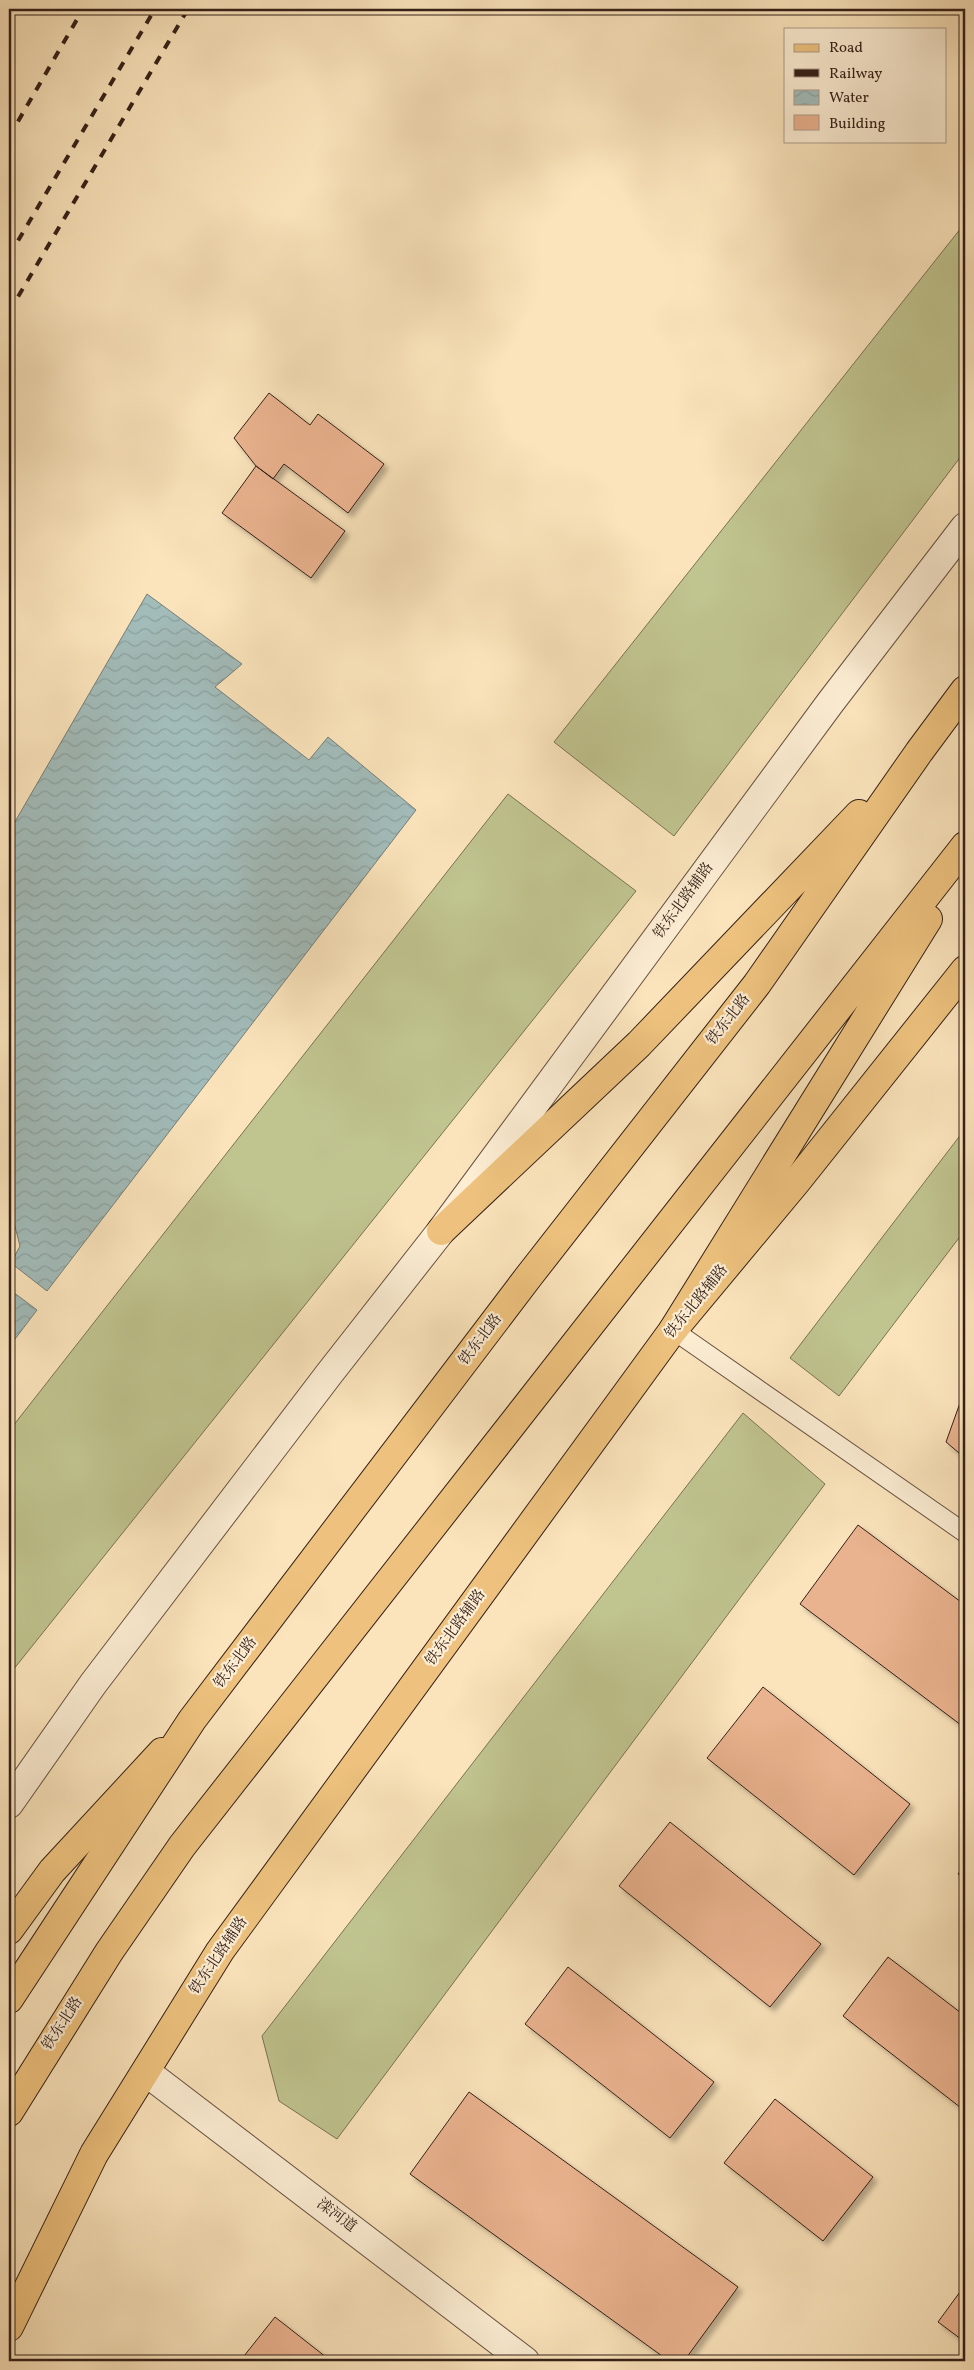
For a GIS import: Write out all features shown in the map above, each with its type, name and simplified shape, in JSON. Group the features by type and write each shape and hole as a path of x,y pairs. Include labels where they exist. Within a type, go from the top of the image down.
{"main road":[{"name":"铁东北路","path":"9,1999 192,1720 530,1276 757,984 919,752 965,690"},
{"path":"441,1231 639,1044 919,752"},
{"name":"铁东北路","path":"9,2112 109,1952 182,1846 965,846"},
{"path":"673,1330 965,857"},
{"name":"铁东北路辅路","path":"9,2327 94,2154 220,1951 673,1330 797,1181 965,970"},
{"path":"9,1930 52,1871 192,1720"}],"street":[{"name":"铁东北路辅路","path":"9,1804 93,1684 329,1374 441,1231 824,711 965,527"},
{"name":"滦河道","path":"146,2072 511,2357"}],"lane":[{"path":"673,1330 965,1532"}],"green space":[{"path":"965,223 965,451 674,836 554,742"},
{"path":"508,794 636,891 9,1675 9,1431"},
{"path":"965,1129 965,1230 839,1396 790,1358"},
{"path":"743,1413 825,1484 337,2139 279,2101 262,2036"}],"water":[{"path":"147,594 242,664 215,687 309,760 328,737 416,810 47,1291 11,1263 20,1246 9,1203 9,832"},
{"path":"9,1289 37,1310 9,1347"}],"building":[{"path":"269,393 310,425 318,414 384,464 348,513 284,464 273,479 256,466 234,438"},
{"path":"256,466 345,531 311,578 222,513"},
{"path":"965,1389 965,1458 946,1442"},
{"path":"858,1525 965,1605 965,1728 800,1604"},
{"path":"763,1687 910,1804 854,1875 707,1758"},
{"path":"670,1822 821,1944 770,2007 619,1886"},
{"path":"965,1864 965,1879 958,1874"},
{"path":"888,1957 965,2016 965,2111 843,2016"},
{"path":"568,1967 714,2082 670,2138 525,2024"},
{"path":"469,2092 738,2287 684,2361 669,2361 410,2174"},
{"path":"775,2099 873,2177 823,2241 724,2163"},
{"path":"965,2285 965,2342 938,2322"},
{"path":"275,2317 331,2361 240,2361"}],"railway":[{"path":"9,14 12,9"},
{"path":"9,137 83,9"},
{"path":"9,256 155,9"},
{"path":"9,312 188,9"}]}
